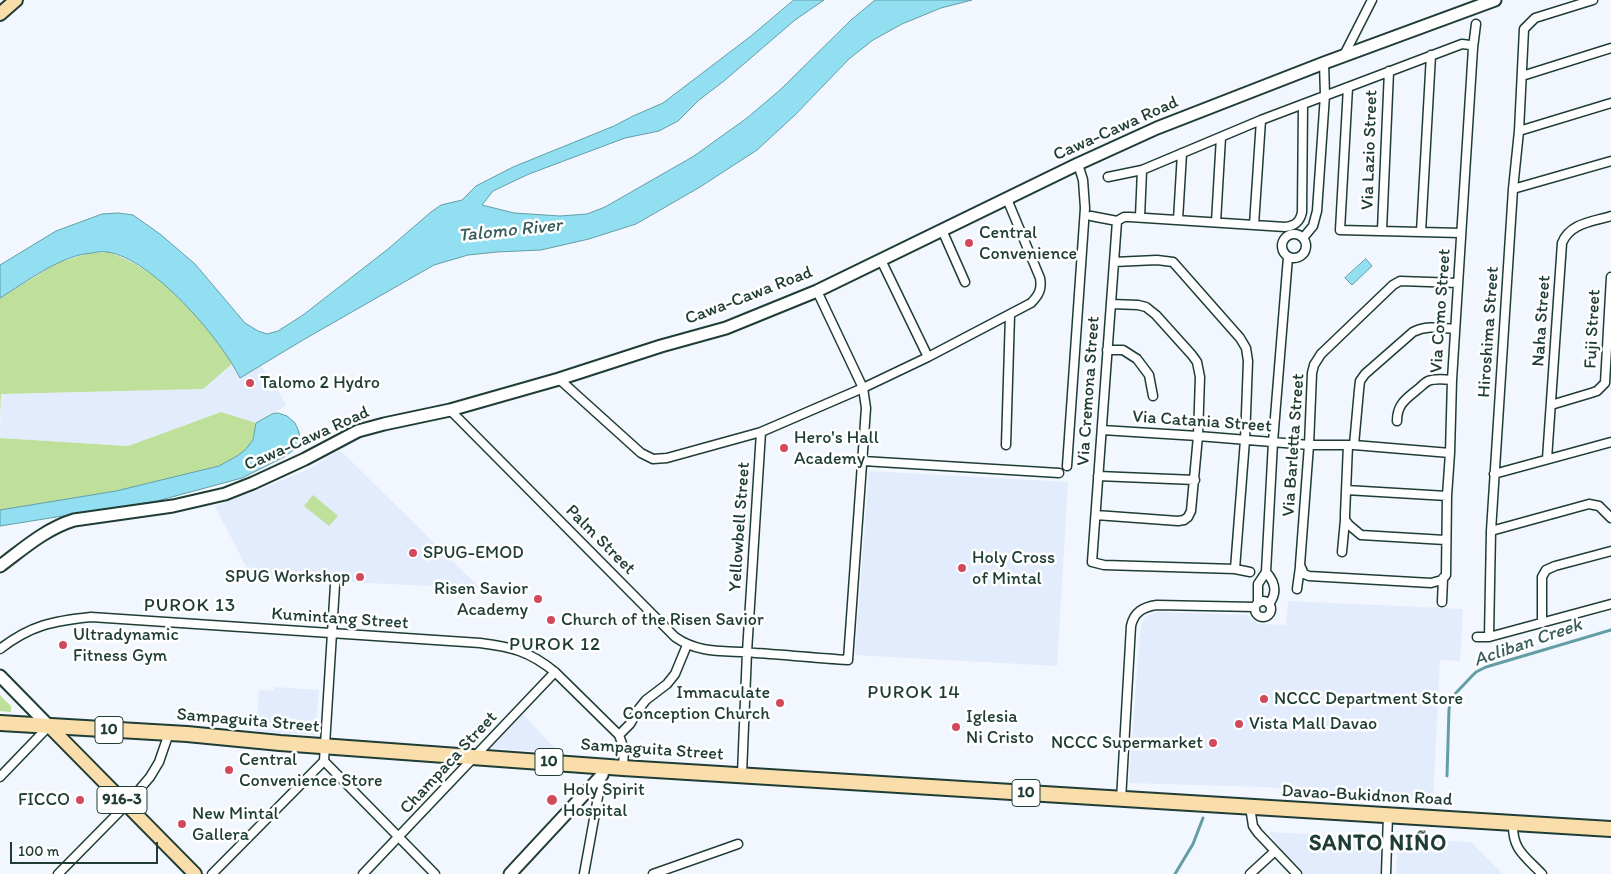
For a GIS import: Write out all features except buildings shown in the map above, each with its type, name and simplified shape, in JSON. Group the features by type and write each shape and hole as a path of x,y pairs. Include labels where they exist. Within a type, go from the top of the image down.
{"highway":[{"name":"Sampaguita Street","path":"0,723 169,733 475,757 603,771 623,768 742,774 1121,800"},
{"name":"Davao-Bukidnon Road","path":"1121,800 1611,829"}],"main road":[{"path":"0,14 16,0"},
{"name":"916-3","path":"49,726 195,874"}],"street":[{"path":"1344,55 1372,0"},
{"name":"Cawa-Cawa Road","path":"0,566 38,538 61,524 74,520 173,506 225,494 253,483 358,431 450,410 559,380 661,346 726,328 817,291 1007,198 1157,128 1344,55 1495,0"},
{"name":"Hiroshima Street","path":"1489,638 1494,474 1513,189 1519,131 1524,29 1535,18 1593,0"},
{"name":"Via Como Street","path":"1442,602 1455,329 1472,47 1476,24"},
{"path":"1108,177 1142,170 1262,120 1431,55 1462,44 1472,47"},
{"path":"1522,76 1611,48"},
{"path":"1421,232 1431,55"},
{"path":"1303,238 1313,226 1317,211 1325,95 1324,63"},
{"name":"Via Lazio Street","path":"1382,230 1389,71"},
{"path":"1348,86 1340,230 1461,233"},
{"path":"1519,131 1611,103"},
{"path":"1091,216 1117,221 1124,217 1140,217 1285,227 1296,224 1302,212 1303,104"},
{"path":"1254,225 1262,120"},
{"path":"1216,222 1221,137"},
{"path":"1178,220 1182,153"},
{"path":"1513,189 1611,162"},
{"path":"1067,466 1084,208 1083,180 1078,164"},
{"path":"1140,217 1142,170"},
{"path":"559,380 641,453 653,459 666,458 760,432 863,388 928,357 1032,303 1040,292 1041,285 1038,272 1007,198"},
{"name":"Naha Street","path":"1547,459 1562,243 1569,231 1576,227 1611,216"},
{"name":"Via Cremona Street","path":"1117,221 1092,562 1104,565 1235,569"},
{"path":"942,230 965,282"},
{"path":"1266,572 1271,578 1275,590 1274,598 1269,604 1270,612 1264,616 1256,613 1258,584 1266,572 1273,442 1288,257 1282,248 1284,238 1298,234 1303,238 1306,246 1304,253 1295,258 1288,257"},
{"path":"881,260 928,357"},
{"path":"1114,262 1157,260 1173,262 1240,338 1246,348 1248,361 1245,440 1235,569 1250,572"},
{"name":"Fuji Street","path":"1551,405 1598,391 1605,383 1611,277"},
{"name":"Via Barletta Street","path":"1297,589 1314,364 1321,354 1400,280 1458,283"},
{"path":"817,291 863,388 866,408 863,461 1059,473"},
{"path":"1096,515 1184,520 1192,511 1195,480 1200,377 1196,362 1156,314 1146,307 1111,304"},
{"path":"1006,445 1010,315"},
{"path":"1342,552 1346,490 1360,381 1365,374 1413,332 1430,326 1455,329"},
{"path":"1107,350 1123,350 1137,359 1149,375 1153,396"},
{"path":"1397,421 1399,407 1428,381 1434,379 1452,380"},
{"name":"Palm Street","path":"450,410 675,637 688,645 718,652 747,652 848,660 863,461"},
{"name":"Via Catania Street","path":"1102,430 1450,452"},
{"name":"Yellowbell Street","path":"742,774 760,432"},
{"path":"1494,474 1610,443"},
{"path":"1098,476 1195,480"},
{"path":"1346,490 1446,496"},
{"path":"1491,531 1589,504 1599,506 1611,518"},
{"path":"1345,520 1361,535 1445,540"},
{"path":"1542,623 1542,577 1546,570 1611,551"},
{"path":"1300,561 1304,574 1309,576 1431,583 1444,577"},
{"path":"212,874 324,761 335,586"},
{"path":"1121,800 1131,626 1133,619 1142,609 1157,604 1257,605 1265,601 1269,604"},
{"path":"1477,637 1489,638 1611,604"},
{"name":"Kumintang Street","path":"0,649 22,633 36,627 56,621 91,617 506,646 533,656 555,672 619,735"},
{"path":"623,768 624,749 619,735 630,724 646,700 667,684 675,674 688,645"},
{"name":"Champaca Street","path":"363,874 555,672"},
{"path":"0,676 49,726 0,777"},
{"path":"58,874 150,777 159,762 169,733"},
{"path":"324,761 435,874"},
{"path":"510,874 603,771"},
{"path":"584,874 603,771"},
{"path":"1250,808 1253,826 1274,852 1297,874"},
{"path":"1386,874 1388,815"},
{"path":"1513,823 1514,841 1517,848 1542,874"},
{"path":"654,874 738,844"},
{"path":"1250,874 1274,852"}],"shaded area":[{"path":"233,363 240,378 260,364 287,405 256,423 221,412 128,446 0,438 1,394 202,389"},
{"path":"340,450 480,588 252,578 215,506 306,470"},
{"name":"Holy Cross of Mintal","path":"869,471 1068,482 1057,666 855,655"},
{"path":"1288,601 1463,609 1460,661 1440,660 1433,801 1265,787 1129,783 1140,631 1145,617 1159,612 1247,615 1258,624 1286,625"},
{"path":"275,687 319,690 315,735 256,731 259,690 274,691"},
{"path":"523,714 559,753 489,748"},
{"path":"1269,832 1382,838 1380,874 1304,874 1279,849"},
{"path":"1398,839 1471,842 1503,874 1396,874"}],"green space":[{"path":"108,252 146,270 179,297 208,329 233,363 203,389 1,394 0,418 0,298 57,263 89,253"},
{"path":"221,412 256,423 253,440 245,450 219,466 116,491 0,510 0,438 128,446"},
{"path":"313,495 338,516 329,526 304,506"},
{"path":"0,695 11,706 11,712 0,711"}],"water":[{"name":"Talomo River","path":"794,0 824,0 795,20 699,100 678,121 659,131 625,138 529,174 493,191 482,205 514,213 560,216 587,214 605,207 694,156 747,118 780,90 851,20 875,0 972,0 941,8 902,24 873,40 849,59 795,115 757,150 700,187 636,224 589,239 541,250 468,255 434,265 240,378 218,343 164,284 125,258 107,252 80,255 56,264 0,298 0,265 56,231 102,214 118,213 133,215 160,234 195,264 245,323 267,334 278,331 303,315 441,205 462,200 476,186 513,167 614,126 663,103 751,36"},
{"path":"1366,259 1372,266 1352,285 1345,278"},
{"path":"278,413 287,416 295,423 300,441 296,448 284,457 242,478 157,501 0,526 0,510 116,491 219,466 245,450 253,440 256,423 272,414"}],"waterway":[{"name":"Acliban Creek","path":"1447,776 1449,709 1451,701 1455,694 1476,672 1486,667 1611,630"},
{"name":"Acliban Creek","path":"1175,874 1193,844 1203,818"}],"place":[{"name":"Central Convenience","path":"969,243"},
{"name":"Talomo 2 Hydro","path":"250,383"},
{"name":"Hero's Hall Academy","path":"784,448"},
{"name":"SPUG-EMOD","path":"413,553"},
{"name":"Holy Cross of Mintal","path":"962,568"},
{"name":"SPUG Workshop","path":"360,577"},
{"name":"Risen Savior Academy","path":"538,599"},
{"name":"Church of the Risen Savior","path":"551,620"},
{"name":"Ultradynamic Fitness Gym","path":"63,645"},
{"name":"NCCC Department Store","path":"1264,699"},
{"name":"Immaculate Conception Church","path":"780,703"},
{"name":"Vista Mall Davao","path":"1239,724"},
{"name":"Iglesia Ni Cristo","path":"956,727"},
{"name":"NCCC Supermarket","path":"1213,743"},
{"name":"Central Convenience Store","path":"229,770"},
{"name":"FICCO","path":"80,800"},
{"name":"Holy Spirit Hospital","path":"552,800"},
{"name":"New Mintal Gallera","path":"182,824"}],"district":[{"name":"PUROK 13","path":"190,606"},
{"name":"PUROK 12","path":"555,645"},
{"name":"PUROK 14","path":"914,693"},
{"name":"SANTO NIÑO","path":"1378,844"}]}
